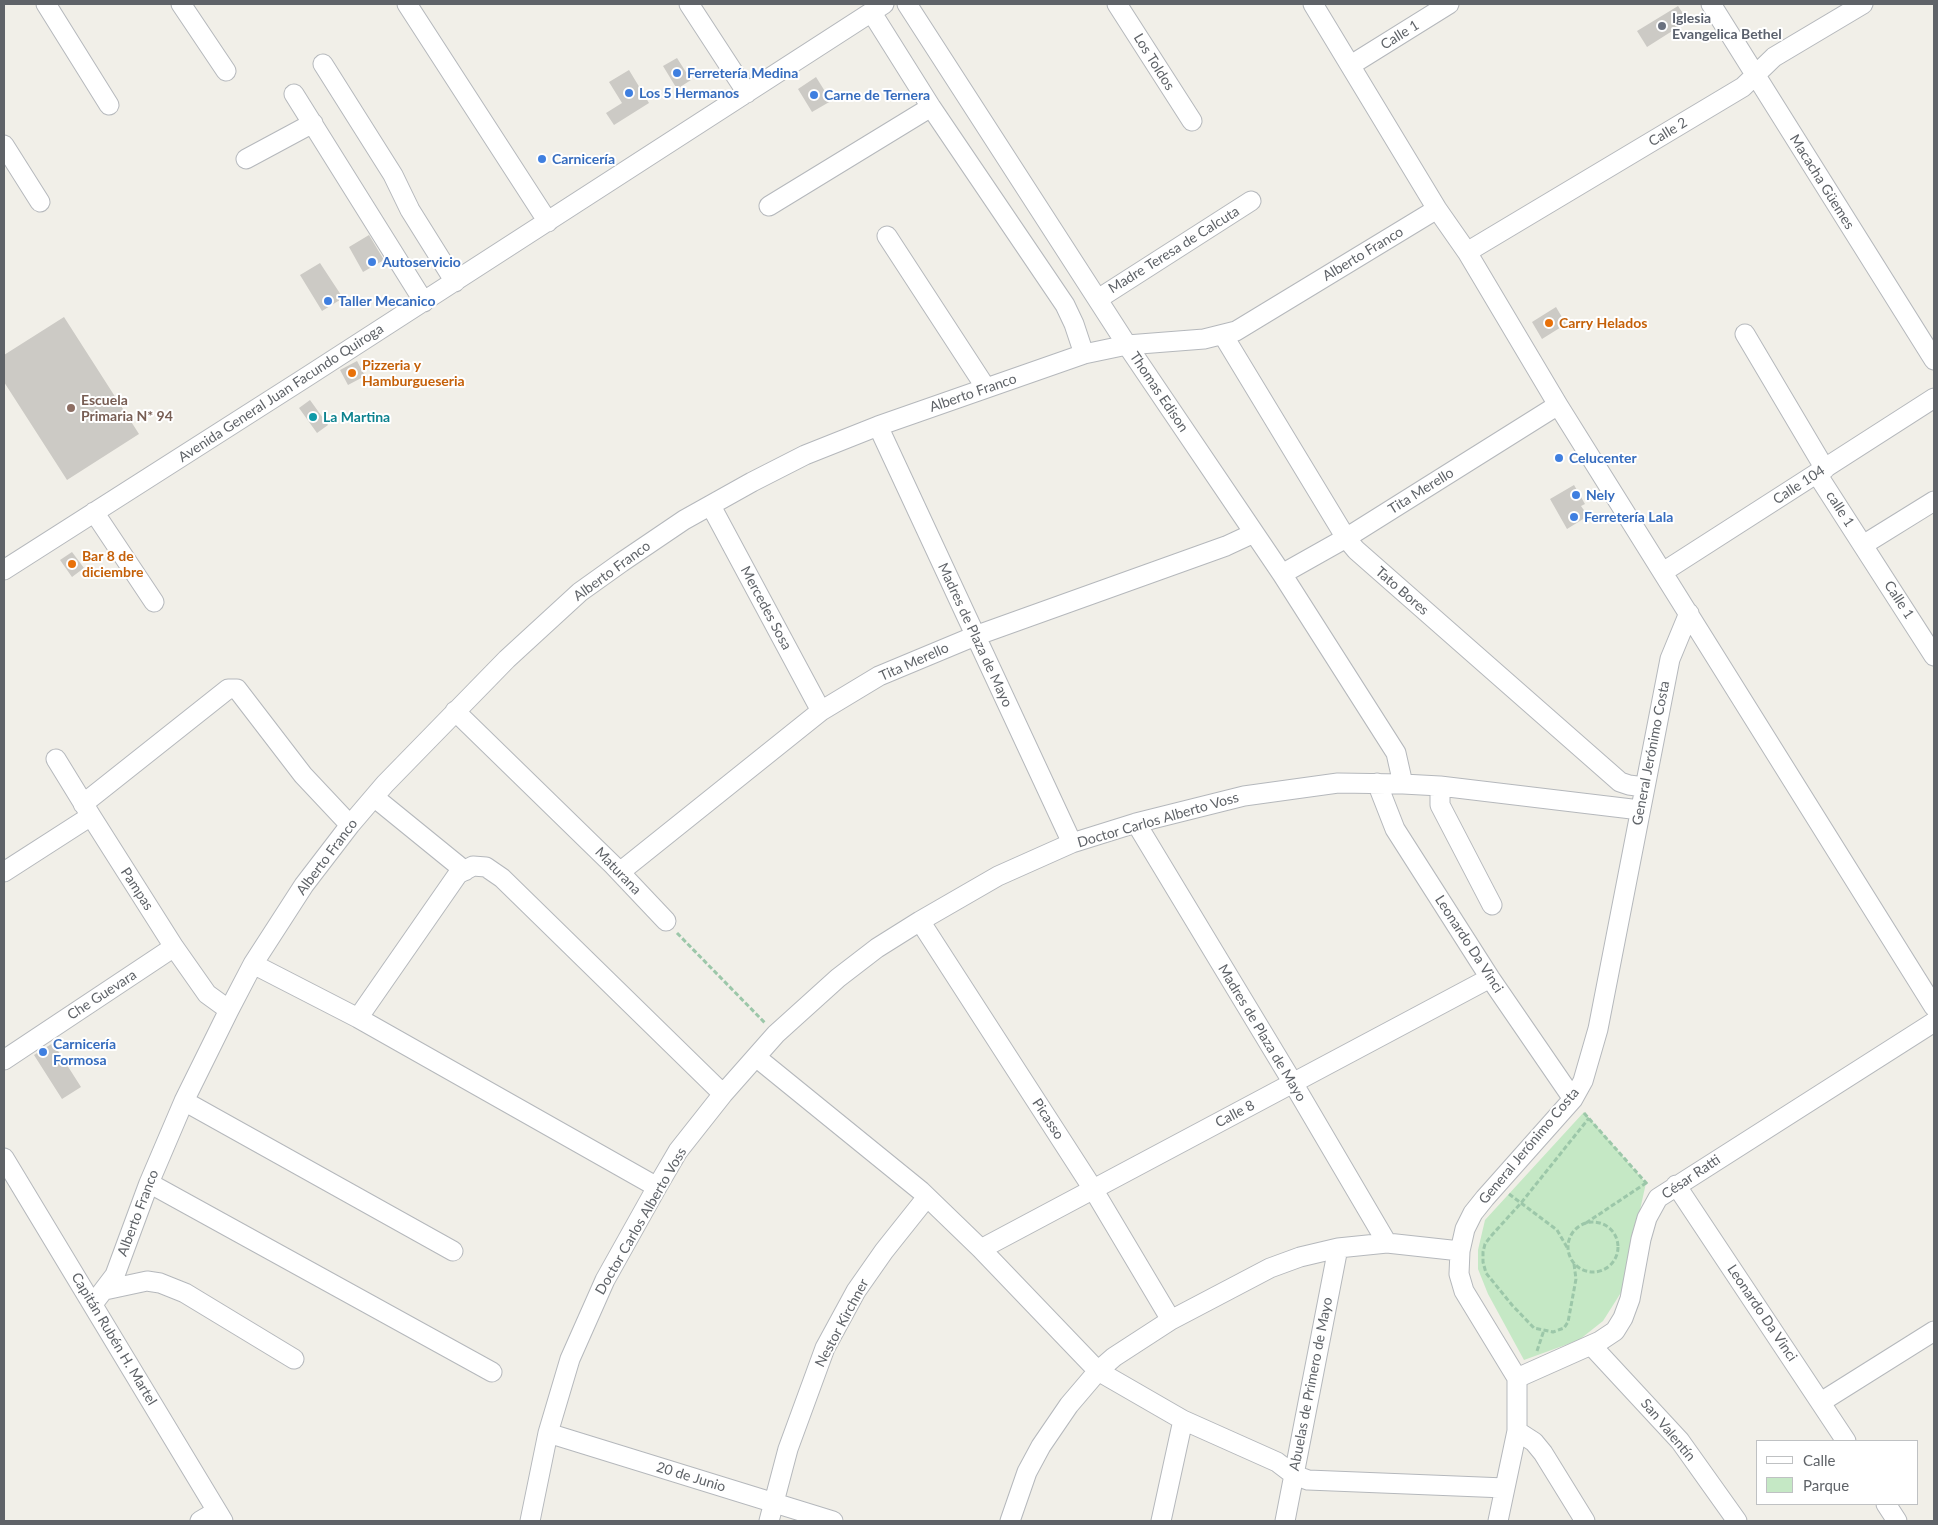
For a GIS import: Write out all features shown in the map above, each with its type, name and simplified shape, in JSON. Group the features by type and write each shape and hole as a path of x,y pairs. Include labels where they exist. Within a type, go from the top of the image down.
{"street":[{"path":"46,4 109,105"},
{"path":"181,4 226,71"},
{"path":"407,4 548,222"},
{"path":"689,4 747,93"},
{"name":"Thomas Edison","path":"907,4 1127,345 1282,574 1396,754 1403,784"},
{"name":"Los Toldos","path":"1117,4 1192,121"},
{"path":"1313,4 1437,209 1467,252 1558,405 1934,1007"},
{"name":"Calle 1","path":"1350,65 1449,4"},
{"name":"Macacha Güemes","path":"1711,4 1755,75 1928,333 1934,360"},
{"name":"Calle 2","path":"1467,252 1742,87 1774,57 1863,4"},
{"path":"878,7 931,107 1065,306 1074,324 1084,354"},
{"name":"Avenida General Juan Facundo Quiroga","path":"4,570 424,302 878,7"},
{"path":"323,64 393,175 410,210 455,282"},
{"path":"294,94 424,302"},
{"path":"769,206 931,107"},
{"path":"246,159 313,123"},
{"path":"4,145 40,202"},
{"name":"Madre Teresa de Calcuta","path":"1098,299 1251,201"},
{"name":"Alberto Franco","path":"99,1297 115,1275 149,1183 184,1101 229,1010 253,964 304,885 374,797 455,711 507,659 580,592 684,520 806,455 878,426 1084,354 1127,345 1204,339 1236,331 1437,209"},
{"path":"887,236 986,388"},
{"name":"calle 1","path":"1745,334 1863,544"},
{"name":"Tato Bores","path":"1223,335 1346,538 1356,550 1620,782 1644,787"},
{"name":"Calle 104","path":"1664,572 1934,398"},
{"name":"Tita Merello","path":"1282,574 1346,538 1558,405"},
{"name":"Madres de Plaza de Mayo","path":"878,426 1072,843"},
{"path":"1863,544 1934,501"},
{"name":"Mercedes Sosa","path":"711,506 821,711"},
{"path":"94,512 154,602"},
{"name":"Tita Merello","path":"620,872 821,711 879,676 975,636 1226,546 1254,533"},
{"name":"Calle 1","path":"1863,544 1934,656"},
{"name":"General Jerónimo Costa","path":"1517,1378 1464,1290 1459,1274 1460,1250 1465,1229 1473,1213 1573,1099 1583,1081 1598,1029 1670,659 1689,613"},
{"path":"4,872 87,810 228,689 237,689 302,775 350,825"},
{"name":"Maturana","path":"455,711 620,872 666,921"},
{"name":"Pampas","path":"56,759 174,947 207,994 229,1010"},
{"name":"Doctor Carlos Alberto Voss","path":"530,1521 548,1433 570,1359 605,1280 678,1151 723,1094 776,1034 838,978 877,948 920,920 998,876 1072,843 1136,823 1244,796 1338,783 1377,783 1440,786 1640,810"},
{"name":"Leonardo Da Vinci","path":"1377,783 1395,829 1490,978 1573,1099"},
{"path":"1440,786 1440,805 1492,905"},
{"path":"374,797 465,871"},
{"name":"Madres de Plaza de Mayo","path":"1136,823 1387,1243"},
{"path":"358,1018 458,874 473,866 486,867 502,878 723,1094"},
{"name":"Picasso","path":"920,920 1093,1189 1171,1320"},
{"name":"Che Guevara","path":"4,1060 174,947"},
{"path":"253,964 358,1018 657,1187"},
{"name":"Calle 8","path":"980,1249 1490,978"},
{"name":"César Ratti","path":"1517,1378 1591,1345 1615,1330 1623,1318 1630,1299 1644,1225 1658,1198 1934,1022"},
{"path":"756,1057 927,1197 1098,1370 1183,1420 1277,1462 1294,1475 1308,1480 1504,1488"},
{"path":"184,1101 454,1251"},
{"name":"Capitán Rubén H. Martel","path":"4,1158 99,1297 220,1516"},
{"path":"149,1183 492,1372"},
{"name":"Leonardo Da Vinci","path":"1676,1185 1845,1440"},
{"name":"Nestor Kirchner","path":"769,1521 791,1440 825,1348 856,1291 884,1251 927,1197"},
{"path":"1010,1521 1027,1472 1041,1446 1069,1405 1098,1370 1114,1357 1171,1320 1270,1268 1300,1257 1338,1248 1387,1243 1460,1250"},
{"name":"Abuelas de Primero de Mayo","path":"1285,1521 1338,1248"},
{"path":"99,1297 147,1282 160,1283 184,1292 294,1360"},
{"path":"1821,1402 1934,1331"},
{"name":"San Valentín","path":"1591,1345 1680,1441 1737,1521"},
{"path":"1498,1521 1517,1432 1517,1378"},
{"path":"1162,1521 1183,1420"},
{"path":"1517,1432 1534,1442 1543,1453 1585,1521"},
{"name":"20 de Junio","path":"548,1433 833,1521"},
{"path":"1887,1505 1897,1521"},
{"path":"200,1521 220,1516"}],"path":[{"path":"666,921 776,1034"},
{"path":"1573,1099 1658,1198"},
{"path":"1497,1184 1521,1203 1557,1230 1574,1264 1575,1289 1566,1325 1557,1332 1534,1328 1524,1320 1494,1284 1486,1273 1483,1262 1485,1244 1521,1203 1590,1118"},
{"path":"1568,1250 1568,1242 1571,1235 1646,1183"},
{"path":"1574,1264 1588,1272 1604,1270 1616,1258 1618,1250 1614,1233 1608,1227 1591,1223 1583,1225"}],"green space":[{"path":"1584,1112 1646,1183 1622,1291 1603,1321 1579,1340 1524,1360 1488,1294 1478,1269 1478,1250 1485,1220"}],"building":[{"name":"Iglesia Evangelica Bethel","path":"1678,6 1688,21 1647,47 1637,31"},
{"name":"Ferretería Medina","path":"677,58 691,80 677,89 663,66"},
{"name":"Los 5 Hermanos","path":"629,70 649,103 614,125 606,113 622,103 609,82"},
{"name":"Carne de Ternera","path":"816,77 831,101 812,112 798,89"},
{"path":"369,235 384,260 363,272 349,247"},
{"path":"320,263 343,298 322,311 300,275"},
{"name":"Carry Helados","path":"1556,307 1566,324 1542,339 1532,322"},
{"name":"Escuela Primaria N* 94","path":"64,317 139,434 67,480 4,382 4,355"},
{"name":"Pizzeria y Hamburgueseria","path":"357,361 365,376 348,385 340,370"},
{"name":"La Martina","path":"310,400 328,425 317,433 299,408"},
{"path":"1574,485 1585,504 1581,506 1588,516 1567,529 1550,499"},
{"name":"Bar 8 de diciembre","path":"72,552 84,568 72,577 60,560"},
{"path":"53,1043 81,1087 62,1099 34,1055"}],"place":[{"name":"Iglesia Evangelica Bethel","path":"1662,26"},
{"name":"Ferretería Medina","path":"677,73"},
{"name":"Los 5 Hermanos","path":"629,93"},
{"name":"Carne de Ternera","path":"814,95"},
{"name":"Carnicería","path":"542,159"},
{"name":"Autoservicio","path":"372,262"},
{"name":"Taller Mecanico","path":"328,301"},
{"name":"Carry Helados","path":"1549,323"},
{"name":"Pizzeria y Hamburgueseria","path":"352,373"},
{"name":"Escuela Primaria N* 94","path":"71,408"},
{"name":"La Martina","path":"313,417"},
{"name":"Celucenter","path":"1559,458"},
{"name":"Nely","path":"1576,495"},
{"name":"Ferretería Lala","path":"1574,517"},
{"name":"Bar 8 de diciembre","path":"72,564"},
{"name":"Carnicería Formosa","path":"43,1052"}]}
